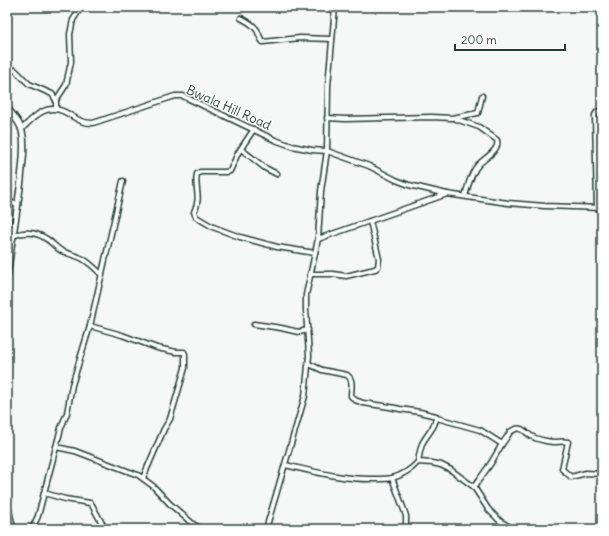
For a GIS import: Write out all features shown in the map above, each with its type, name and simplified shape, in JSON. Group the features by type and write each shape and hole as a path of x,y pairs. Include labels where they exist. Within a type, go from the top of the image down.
{"street":[{"path":"22,129 30,120 40,113 51,108 56,109 56,100 66,85 71,62 70,34 73,20 80,7"},
{"path":"266,529 305,396 309,364 306,295 318,239 321,191 327,151 328,86 335,8 316,7"},
{"path":"241,18 254,26 258,31 262,42 300,38 332,39"},
{"path":"15,70 29,84 52,94 56,100"},
{"name":"Bwala Hill Road","path":"56,109 62,110 81,122 93,123 175,96 183,96 275,140 292,146 327,151 363,164 409,185 447,194 508,204 602,208"},
{"path":"327,118 452,118 478,114 482,96"},
{"path":"7,108 22,129 24,144 18,205 13,236 9,242 7,278"},
{"path":"597,208 595,115 597,112 602,110"},
{"path":"452,118 479,128 498,143 491,153 477,166 465,196"},
{"path":"254,129 241,149 230,171 200,172 197,174 198,206 194,212 196,217 213,227 240,237 277,247 315,253"},
{"path":"241,149 265,168 278,174"},
{"path":"32,529 38,516 61,428 67,413 72,385 90,326 123,181"},
{"path":"318,239 447,194"},
{"path":"7,202 18,205"},
{"path":"310,274 333,274 346,276 378,267 379,259 370,221"},
{"path":"13,236 24,232 46,238 59,250 83,259 92,265 102,275"},
{"path":"254,324 299,332 308,330"},
{"path":"90,326 122,334 157,348 184,352 185,354 185,368 170,419 164,429 143,478"},
{"path":"309,364 328,372 349,376 351,381 351,396 355,400 363,403 390,406 436,416 436,418 480,430 502,444"},
{"path":"285,465 348,478 392,478 413,468 418,462 423,443 436,418"},
{"path":"474,487 510,432 518,428 523,429 534,438 553,442 566,442 568,444 562,469 572,477 586,473 602,474"},
{"path":"56,447 75,451 143,478 170,504 201,529"},
{"path":"418,462 441,465 450,470 474,487 488,509 500,521 513,529"},
{"path":"392,478 406,516 406,529"},
{"path":"44,493 65,499 90,503 105,529"},
{"path":"7,505 13,529 7,528"}]}
